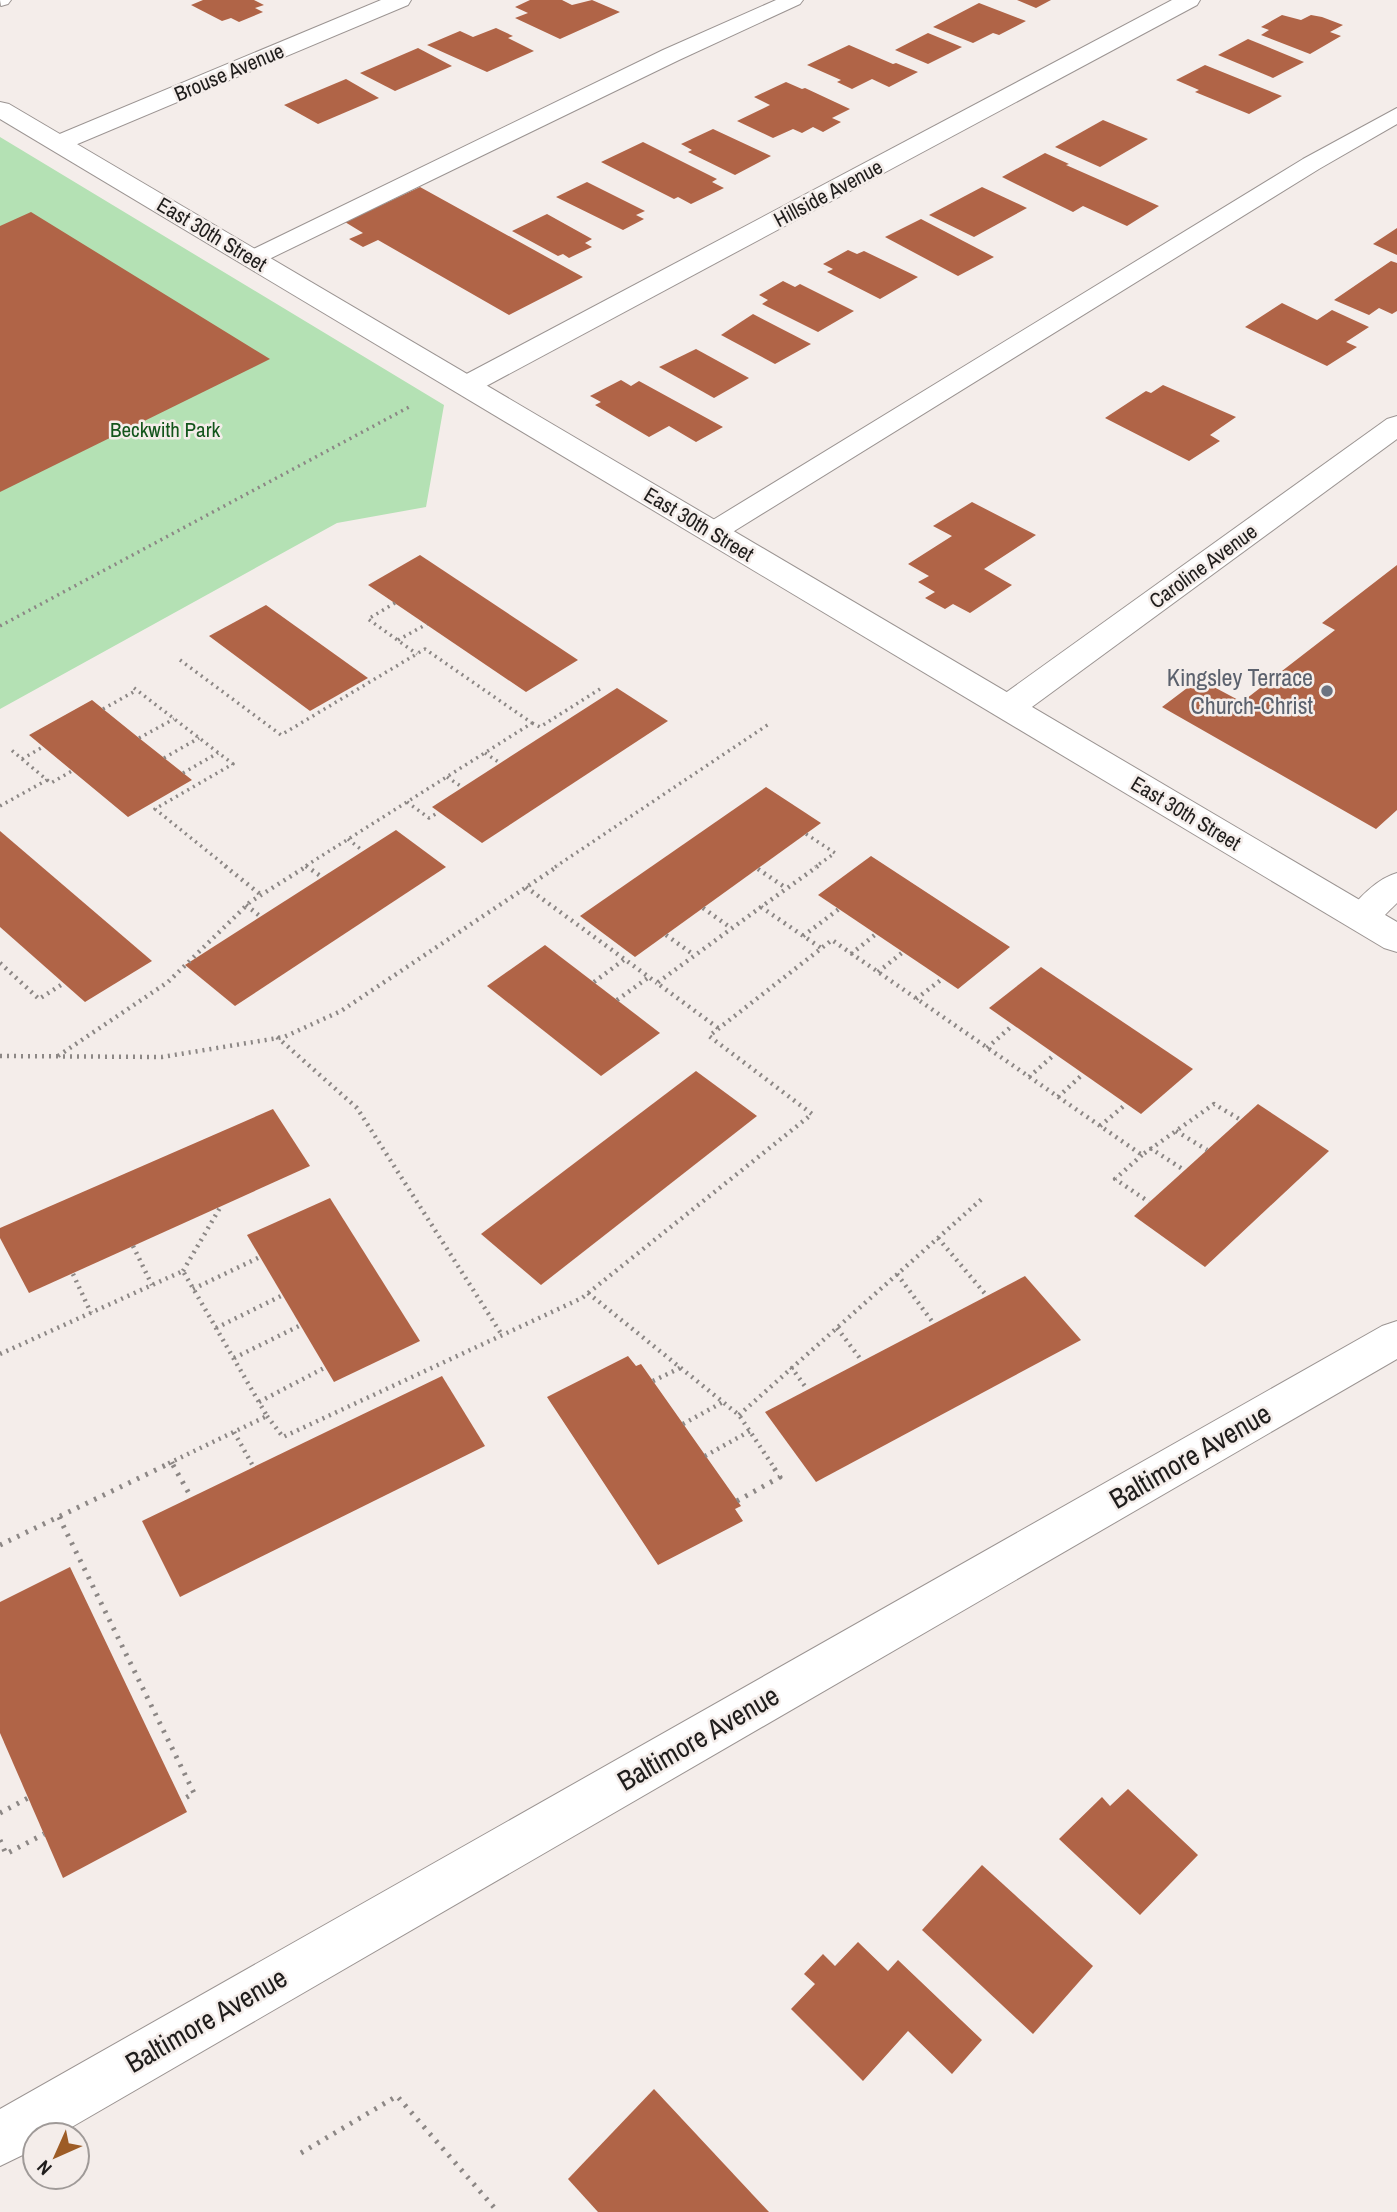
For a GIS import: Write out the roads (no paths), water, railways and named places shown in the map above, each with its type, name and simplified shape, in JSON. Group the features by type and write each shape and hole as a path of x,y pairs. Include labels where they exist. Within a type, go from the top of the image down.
{"street":[{"name":"Brouse Avenue","path":"59,143 400,0"},
{"name":"Hillside Avenue","path":"467,385 1189,0"},
{"name":"East 30th Street","path":"0,109 1397,939"},
{"name":"Caroline Avenue","path":"1009,707 1397,425"},
{"name":"Baltimore Avenue","path":"0,2139 1397,1338"}],"lane":[{"path":"253,258 671,55 793,0"},
{"path":"713,532 1311,164 1397,114"},
{"path":"1361,918 1397,884"}],"place":[{"name":"Kingsley Terrace Church-Christ","path":"1327,691"}],"park label":[{"name":"Beckwith Park","path":"165,429"}]}
